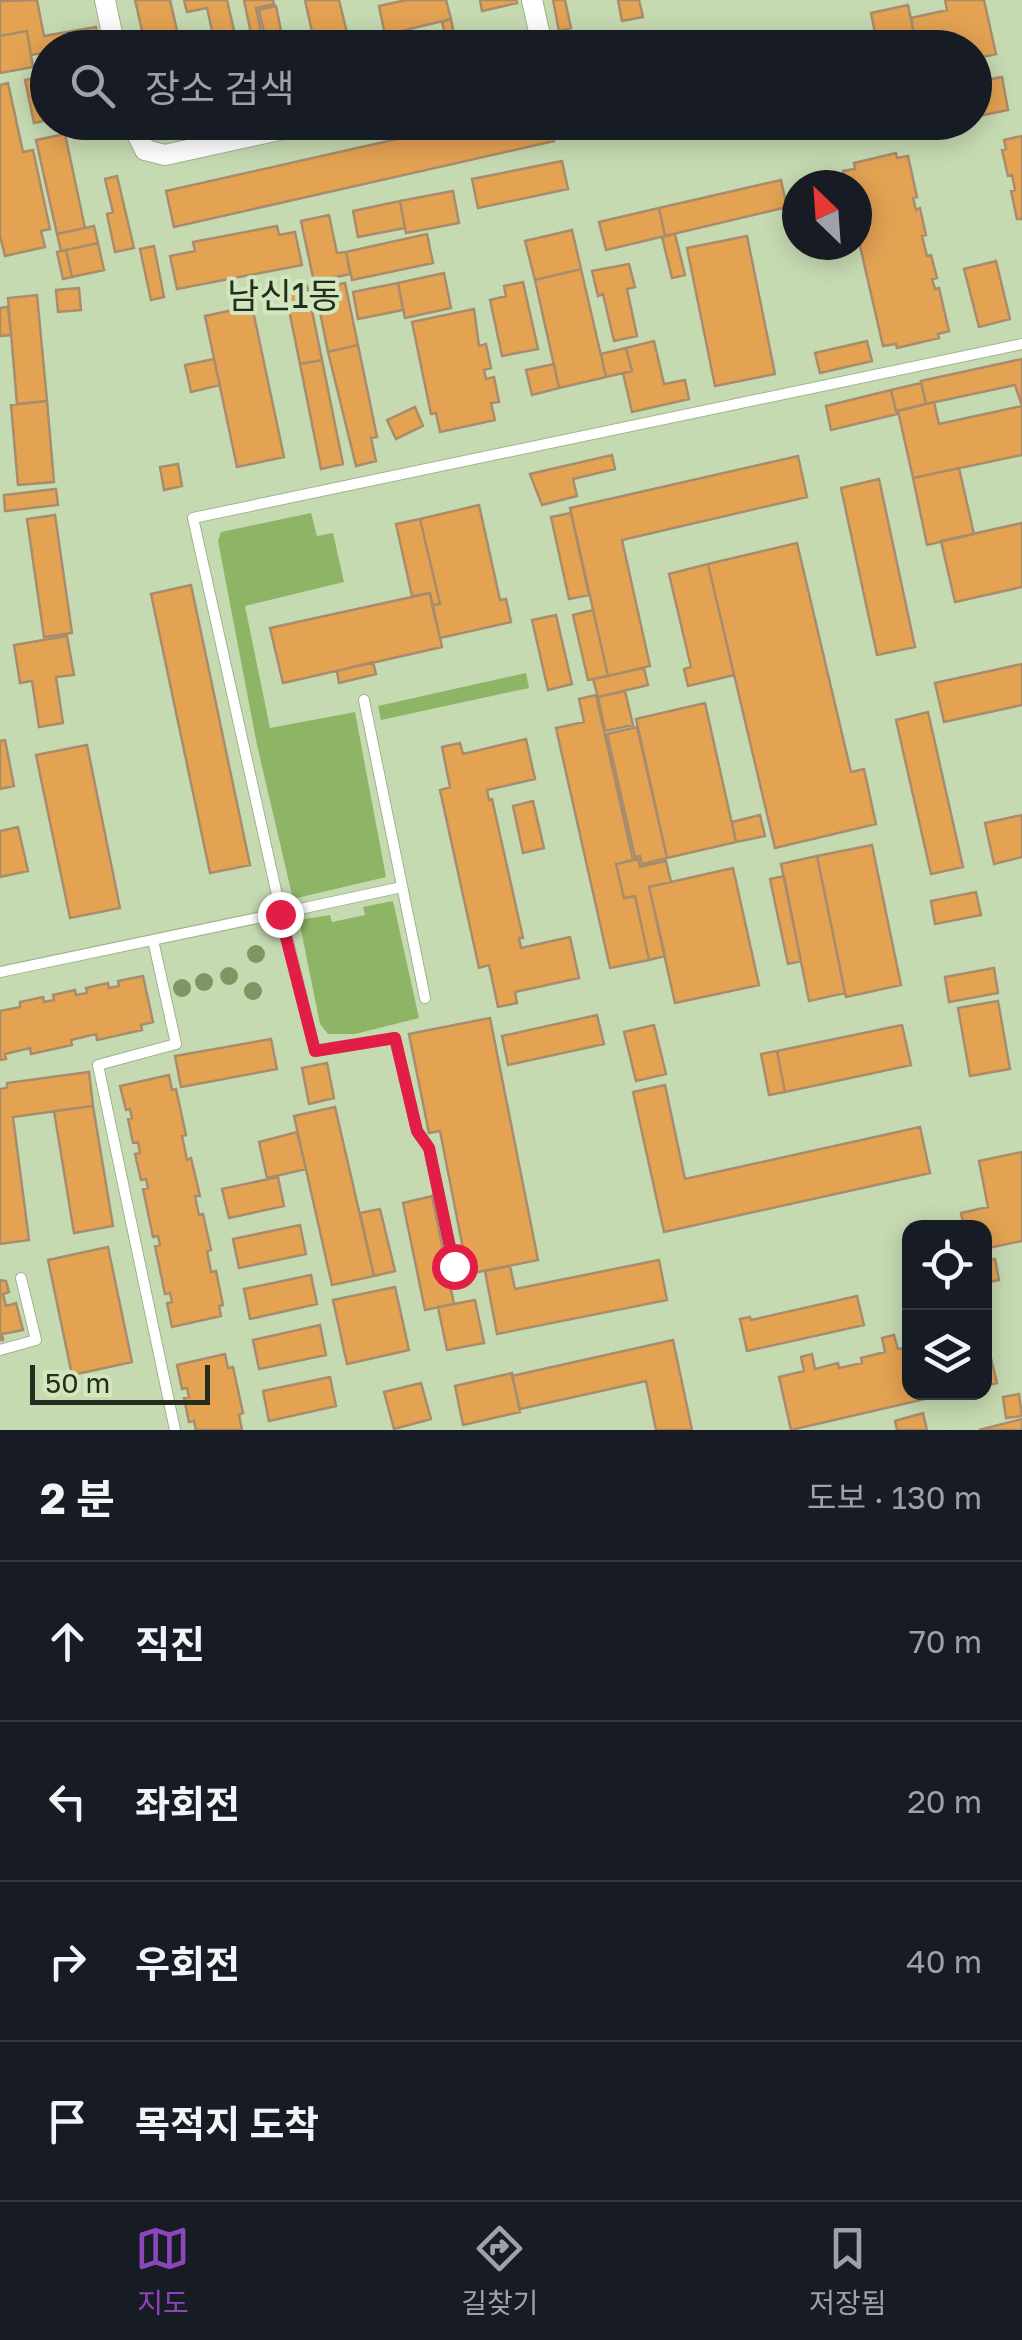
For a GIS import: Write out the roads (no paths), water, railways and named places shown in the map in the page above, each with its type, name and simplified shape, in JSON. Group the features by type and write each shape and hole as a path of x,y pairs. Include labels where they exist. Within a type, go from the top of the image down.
{"street":[{"path":"105,0 111,30"},
{"path":"532,0 539,30"},
{"path":"140,140 145,150 165,155 233,140"}],"lane":[{"path":"454,1266 429,1148 417,1131 395,1038 315,1051 280,914 193,518 1022,344"},
{"path":"364,700 425,998"},
{"path":"0,972 402,887"},
{"path":"152,940 176,1044 98,1065 175,1430"},
{"path":"0,1350 36,1340 21,1278"}],"district":[{"name":"남신1동","path":"284,295"}]}
